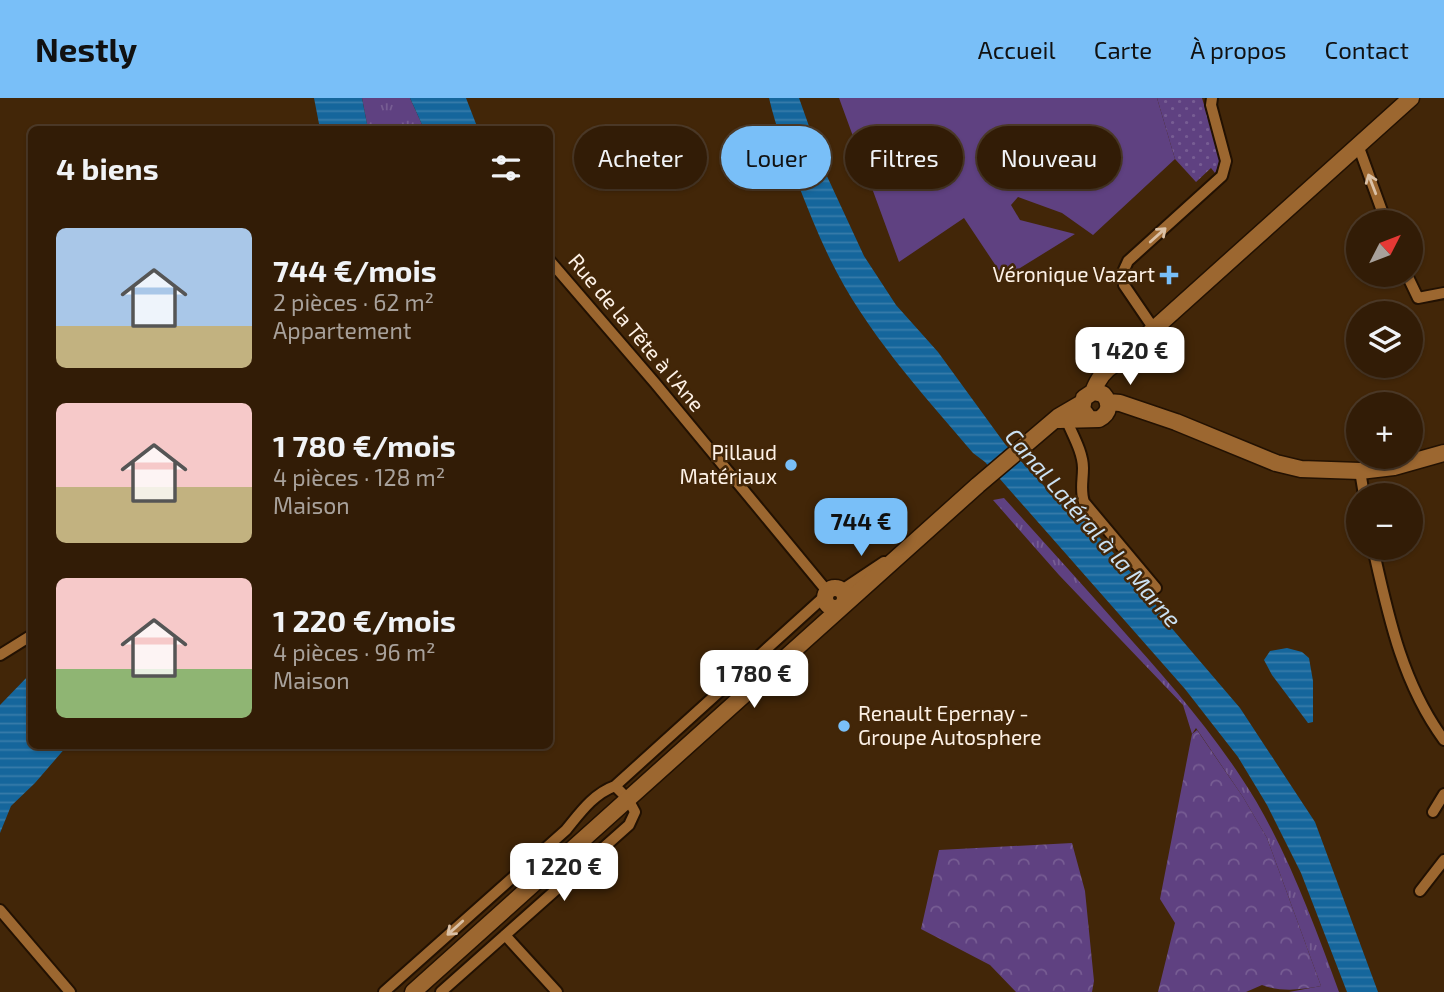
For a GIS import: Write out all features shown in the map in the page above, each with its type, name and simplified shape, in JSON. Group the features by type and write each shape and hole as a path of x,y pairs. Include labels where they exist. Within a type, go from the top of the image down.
{"main road":[{"path":"1042,431 1097,405 1115,364 1358,145 1403,100"},
{"path":"413,992 822,624 834,598 893,561 1042,431 1097,405 1120,403 1192,428 1276,463 1301,469 1360,471 1394,467 1444,453"}],"street":[{"path":"1154,329 1124,285 1123,272 1128,261 1222,176 1226,161 1211,105 1212,98"},
{"path":"1358,145 1382,210"},
{"name":"Rue de la Tête à l'Ane","path":"553,265 834,598"},
{"path":"1413,287 1418,298 1444,293"},
{"path":"1066,419 1083,467 1081,493 1084,502 1156,588"},
{"path":"1360,471 1362,483"},
{"path":"1376,560 1389,617 1409,678 1422,706 1444,740"},
{"path":"384,992 566,830 603,790 615,786 834,598"},
{"path":"0,654 28,637"},
{"path":"441,992 629,825 635,812 628,799 615,786"},
{"path":"1433,813 1444,794"},
{"path":"1420,891 1444,860"},
{"path":"0,910 70,992"},
{"path":"505,935 557,992"}],"green space":[{"path":"362,98 410,98 423,126 367,126"},
{"path":"839,98 1157,98 1175,159 1093,235 1062,213 1018,197 1011,205 1020,220 1075,234 1004,278 964,218 899,262 872,189 963,189 963,126 849,126"},
{"path":"1157,98 1202,98 1219,155 1220,163 1215,173 1211,168 1196,182 1175,159"},
{"path":"1004,498 1173,688 1241,777 1269,824 1291,871 1339,992 1289,992 1321,986 1267,838 1196,728 1192,734 1183,705 1059,575 993,500"},
{"path":"1197,730 1243,797 1267,838 1321,986 1291,990 1262,985 1246,992 1158,992 1175,923 1160,899 1192,734"},
{"path":"1072,843 1085,891 1094,981 1092,992 1016,992 990,965 921,929 939,850"}],"water":[{"path":"314,98 362,98 367,126 319,126"},
{"path":"410,98 466,98 477,126 423,126"},
{"path":"769,98 799,98 809,126 777,126"},
{"path":"831,185 864,256 896,305 938,352 1005,444 1057,500 1065,499 1145,588 1169,625 1240,708 1315,822 1378,992 1347,992 1301,873 1267,805 1238,757 1185,689 985,462 973,453 895,360 844,286 817,231 801,189 831,189"},
{"path":"1287,648 1302,652 1309,658 1313,681 1313,722 1308,723 1264,660 1270,651"},
{"path":"28,676 28,749 64,749 11,806 0,833 0,705"}],"place":[{"name":"Véronique Vazart","path":"1169,275"},
{"name":"Pillaud Matériaux","path":"791,465"},
{"name":"Renault Epernay - Groupe Autosphere","path":"844,726"}],"water label":[{"name":"Canal Latéral à la Marne","path":"1093,528"}]}
